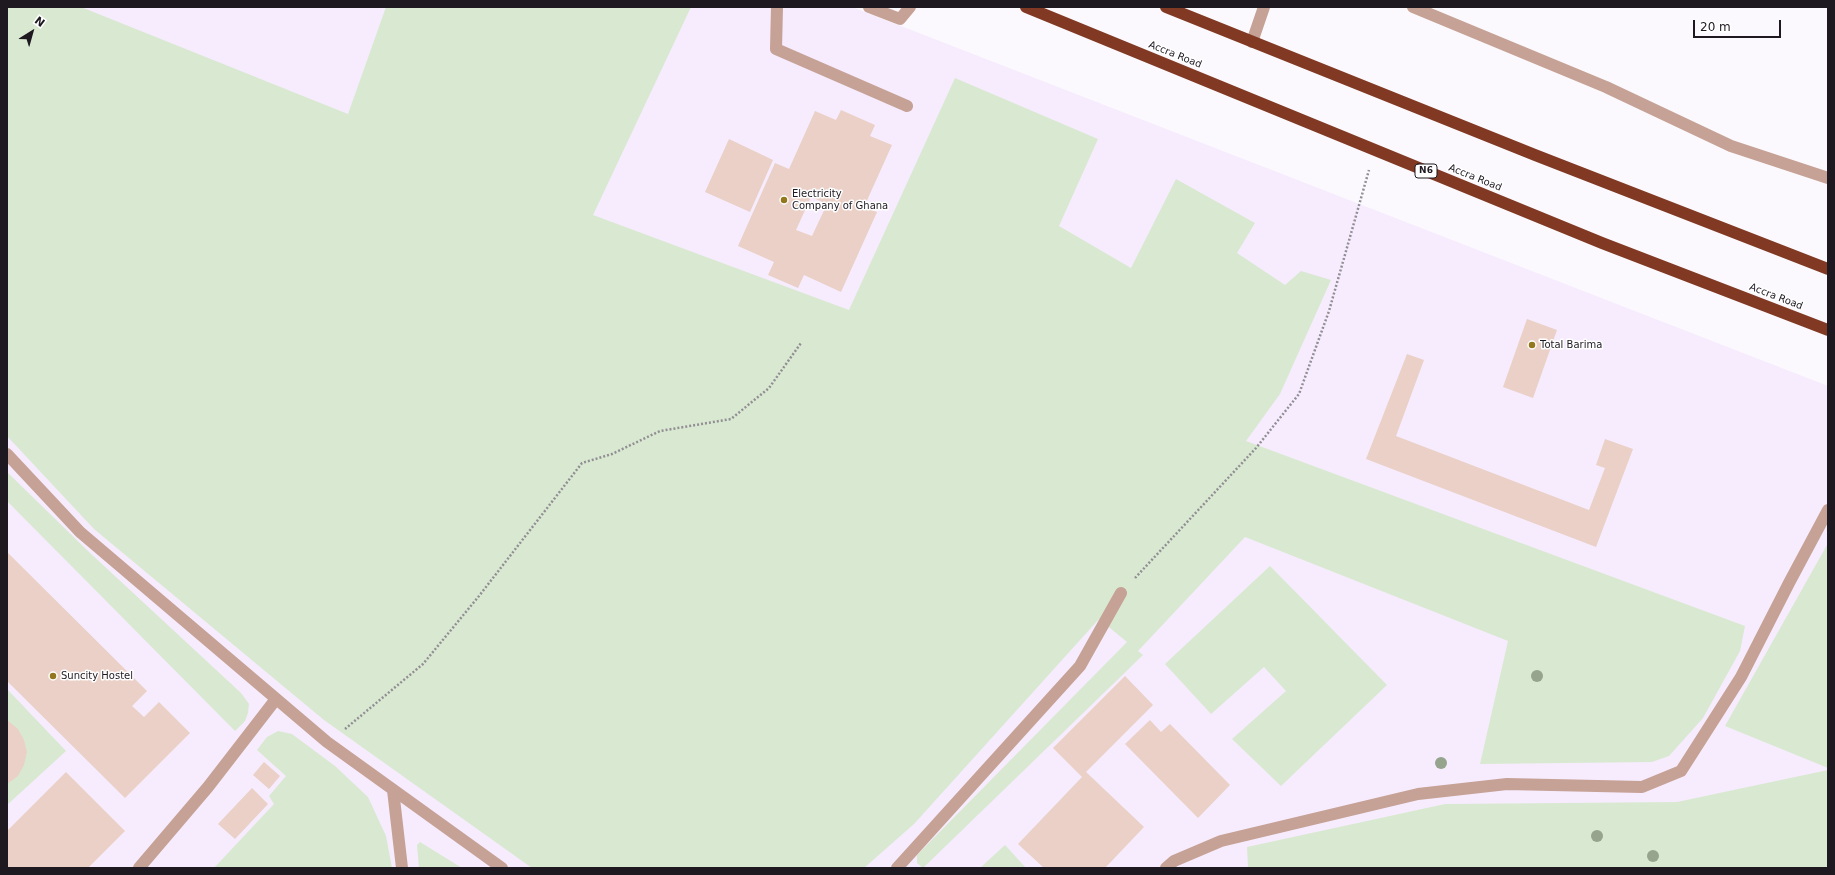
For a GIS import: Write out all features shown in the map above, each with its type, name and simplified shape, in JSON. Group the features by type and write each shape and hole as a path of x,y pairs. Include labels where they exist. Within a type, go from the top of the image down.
{"highway":[{"name":"Accra Road","path":"1026,7 1602,243 1828,330"},
{"path":"1166,7 1535,155 1828,269"}],"street":[{"path":"778,7 776,49 907,106"},
{"path":"869,7 900,19 910,7"},
{"path":"1252,42 1264,7"},
{"path":"1413,7 1606,87 1731,146 1828,178"},
{"path":"7,454 80,532 327,742 502,868"},
{"path":"1166,868 1174,861 1221,841 1418,794 1507,784 1642,787 1681,771 1742,677 1789,582 1828,510"},
{"path":"897,868 1080,666 1122,593"},
{"path":"139,868 208,787 276,699"},
{"path":"393,790 402,868"}],"path":[{"path":"1122,593 1256,448 1299,394 1329,311 1375,149"},
{"path":"327,742 373,707 423,664 479,596 582,463 612,454 660,431 731,419 769,388 801,343"}],"shaded area":[{"path":"7,7 852,7 1828,386 1828,868 7,868"}],"green space":[{"path":"7,7 81,7 348,114 386,7 691,7 593,215 849,310 955,78 1098,139 1059,226 1131,268 1176,179 1255,223 1237,253 1285,285 1301,271 1331,280 1280,394 1246,441 1745,626 1740,651 1703,718 1669,756 1652,762 1480,764 1508,641 1245,537 1138,651 1143,655 923,868 917,863 917,855 1127,642 1099,619 914,824 864,868 532,868 324,720 94,529 7,436"},
{"path":"7,472 89,552 241,693 249,704 248,713 245,721 235,731 7,501"},
{"path":"1828,545 1828,768 1725,726"},
{"path":"1270,566 1387,685 1281,786 1232,739 1286,691 1264,667 1211,714 1165,664"},
{"path":"7,689 66,751 7,805"},
{"path":"278,731 292,734 335,766 368,797 386,836 392,868 214,868 274,804 269,796 286,776 257,750 267,737"},
{"path":"1828,770 1828,868 1248,868 1247,847 1445,804 1677,802"},
{"path":"420,842 462,868 419,868 417,845"},
{"path":"1005,845 1026,868 980,868"}],"building":[{"name":"Electricity Company of Ghana","path":"841,110 875,125 870,136 892,145 864,207 877,212 841,292 804,275 798,288 768,275 774,262 738,246 775,163 789,169 815,111 836,120","holes":["811,197 827,204 812,236 796,230"]},
{"path":"729,139 773,160 750,212 705,192"},
{"path":"1527,319 1557,330 1533,398 1503,387"},
{"path":"1407,354 1424,360 1396,436 1589,510 1605,468 1596,465 1605,439 1633,449 1596,547 1366,459"},
{"path":"7,552 147,691 132,706 144,717 159,702 190,733 125,798 7,681"},
{"path":"1125,676 1153,705 1086,772 1144,827 1105,868 1044,868 1018,844 1082,777 1053,748"},
{"path":"7,720 18,729 24,740 27,752 24,765 18,776 7,784"},
{"path":"1150,720 1161,732 1170,724 1230,785 1198,818 1125,744"},
{"path":"264,762 280,776 269,789 253,775"},
{"path":"66,772 125,831 88,868 7,868 7,831"},
{"path":"252,788 268,804 235,839 218,824"}],"place":[{"name":"Electricity Company of Ghana","path":"784,200"},
{"name":"Total Barima","path":"1532,345"},
{"name":"Suncity Hostel","path":"53,676"}]}
